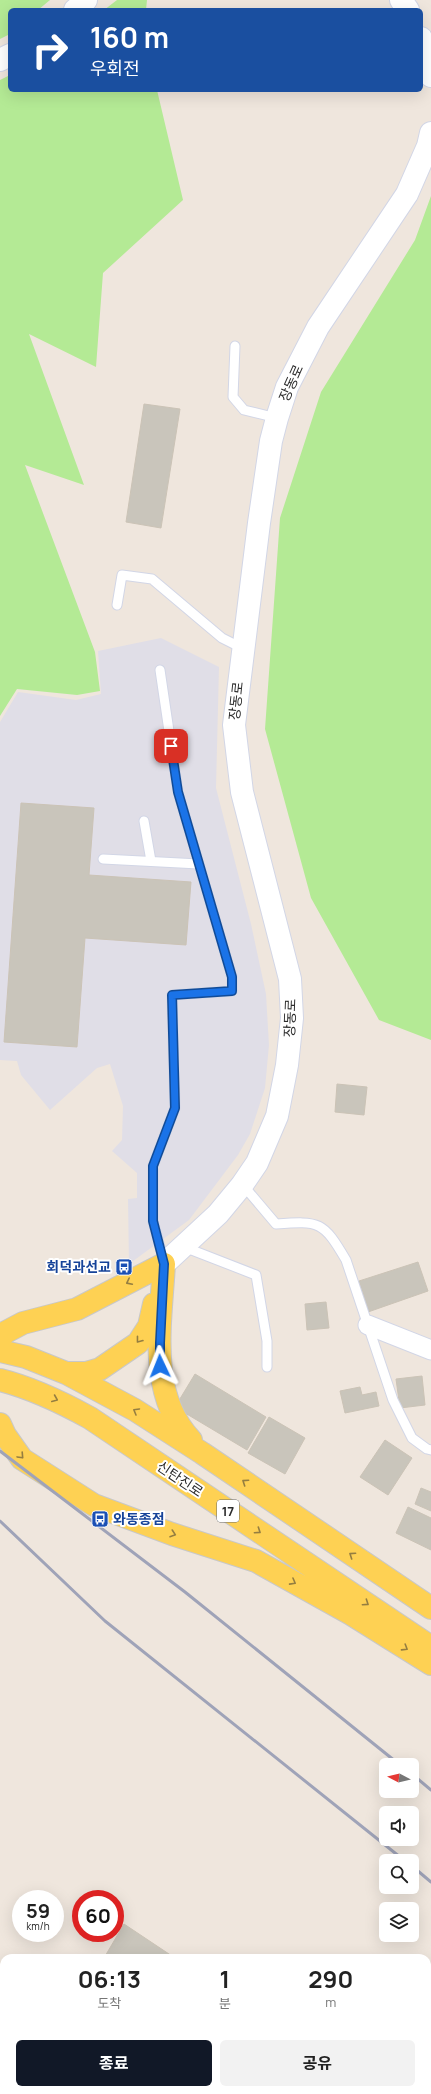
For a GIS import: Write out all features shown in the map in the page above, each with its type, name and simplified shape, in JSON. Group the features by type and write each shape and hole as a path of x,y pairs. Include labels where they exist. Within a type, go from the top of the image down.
{"main road":[{"path":"0,1338 6,1332 22,1323 77,1309 164,1264"},
{"path":"66,1373 86,1373 100,1369 138,1343 149,1326 164,1264"},
{"path":"164,1264 160,1343 161,1378 171,1412 181,1430 202,1453"},
{"name":"17","path":"0,1351 26,1357 66,1373 135,1410 202,1453 431,1608"},
{"name":"신탄진로","path":"9,1382 60,1401 90,1418 431,1647"},
{"path":"0,1424 4,1435 22,1459 94,1505 172,1534 256,1561 351,1614 431,1664"}],"street":[{"path":"77,8 86,0"},
{"path":"423,46 431,76"},
{"name":"장동로","path":"164,1264 218,1214 242,1185 256,1163 276,1116 287,1065 292,1018 290,979 242,792 234,726 242,648 268,464 277,418 287,387 318,327 407,194 428,146 431,134"},
{"path":"368,1325 431,1350"}],"lane":[{"path":"235,346 233,397 244,410 277,418"},
{"path":"117,605 122,575 152,579 222,638 242,648"},
{"path":"160,670 178,792 232,977 232,991 172,995 175,1108 153,1166 153,1221 164,1264"},
{"path":"144,821 151,861"},
{"path":"103,858 199,864"},
{"path":"242,1185 276,1224 305,1222 320,1225 336,1242 346,1260 393,1400 412,1438 427,1449 431,1450"},
{"path":"184,1247 256,1275 267,1341 267,1367"}],"shaded area":[{"path":"161,638 219,667 216,788 251,924 266,994 269,1045 265,1088 250,1134 238,1155 189,1220 129,1264 128,1199 137,1198 137,1173 112,1151 122,1140 123,1106 110,1064 97,1068 50,1110 21,1075 17,1061 0,1060 0,722 18,692 76,700 101,694 98,651"}],"green space":[{"path":"0,0 50,0 40,8 8,8 8,35 0,39"},
{"path":"117,0 147,0 146,8 107,8"},
{"path":"8,76 8,92 157,92 183,200 103,273 96,367 29,334 84,485 25,465 95,652 100,691 77,695 17,689 0,716 0,80"},
{"path":"431,196 431,1040 379,1020 311,898 265,729 280,518 321,392 415,240"}],"building":[{"path":"144,404 180,409 161,528 126,522"},
{"path":"21,803 94,808 89,875 191,882 186,945 85,938 77,1047 4,1042"},
{"path":"337,1084 367,1087 364,1115 335,1112"},
{"path":"418,1262 428,1291 368,1312 359,1281"},
{"path":"326,1302 329,1328 307,1330 305,1304"},
{"path":"195,1374 266,1417 247,1450 175,1407"},
{"path":"422,1376 425,1405 400,1408 396,1379"},
{"path":"360,1387 362,1395 376,1392 379,1406 345,1413 340,1391"},
{"path":"269,1417 305,1438 285,1474 248,1453"},
{"path":"385,1440 412,1458 388,1495 360,1477"},
{"path":"421,1488 431,1492 431,1511 415,1504"},
{"path":"408,1507 431,1518 431,1550 396,1533"},
{"path":"124,1924 169,1954 106,1954 113,1942 124,1942"}],"railway":[{"path":"0,1451 185,1592 391,1758"},
{"path":"0,1521 105,1621 396,1854"},
{"path":"419,1780 431,1790"},
{"path":"419,1872 431,1882"}],"place":[{"name":"회덕과선교","path":"124,1267"},
{"name":"와동종점","path":"100,1519"}],"route":[{"path":"160,1366 164,1264 153,1221 153,1166 175,1108 172,995 232,991 232,977 178,792 171,746"}]}
